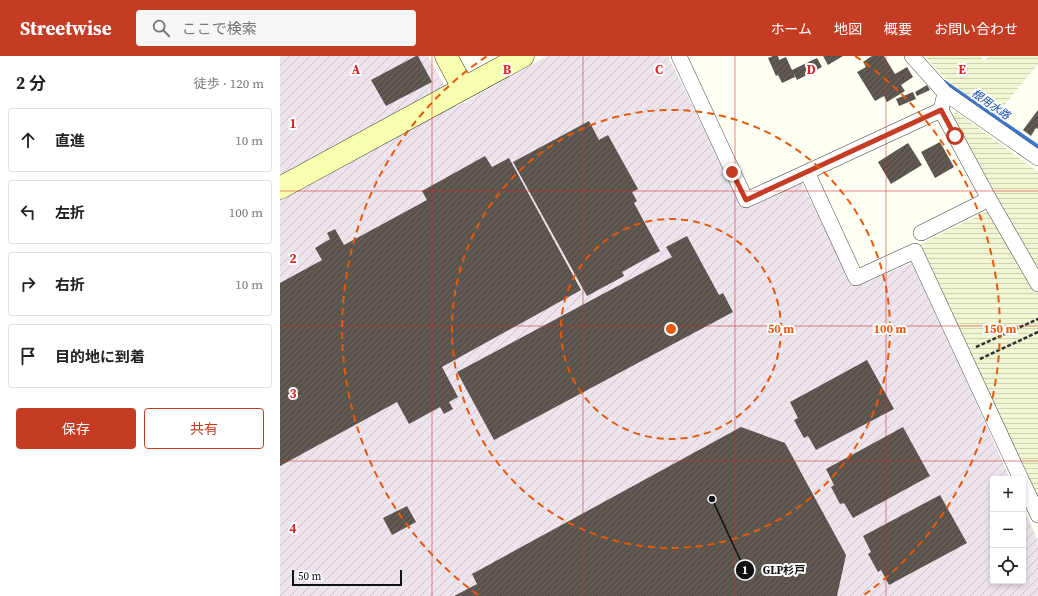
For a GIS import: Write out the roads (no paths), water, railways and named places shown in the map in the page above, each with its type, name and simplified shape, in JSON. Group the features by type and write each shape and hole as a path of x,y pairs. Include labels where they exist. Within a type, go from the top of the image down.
{"street":[{"path":"446,56 463,88"},
{"path":"280,188 523,56"},
{"path":"679,56 746,200 941,110"},
{"path":"912,56 945,93 1038,158"},
{"path":"945,93 941,110 989,199 1038,284"},
{"path":"807,172 856,278 915,251 1020,476"},
{"path":"922,233 989,199"},
{"path":"1026,489 1038,515"}],"waterway":[{"name":"根用水路","path":"944,82 1038,147"}],"place":[{"name":"GLP杉戸","path":"712,499"}]}
